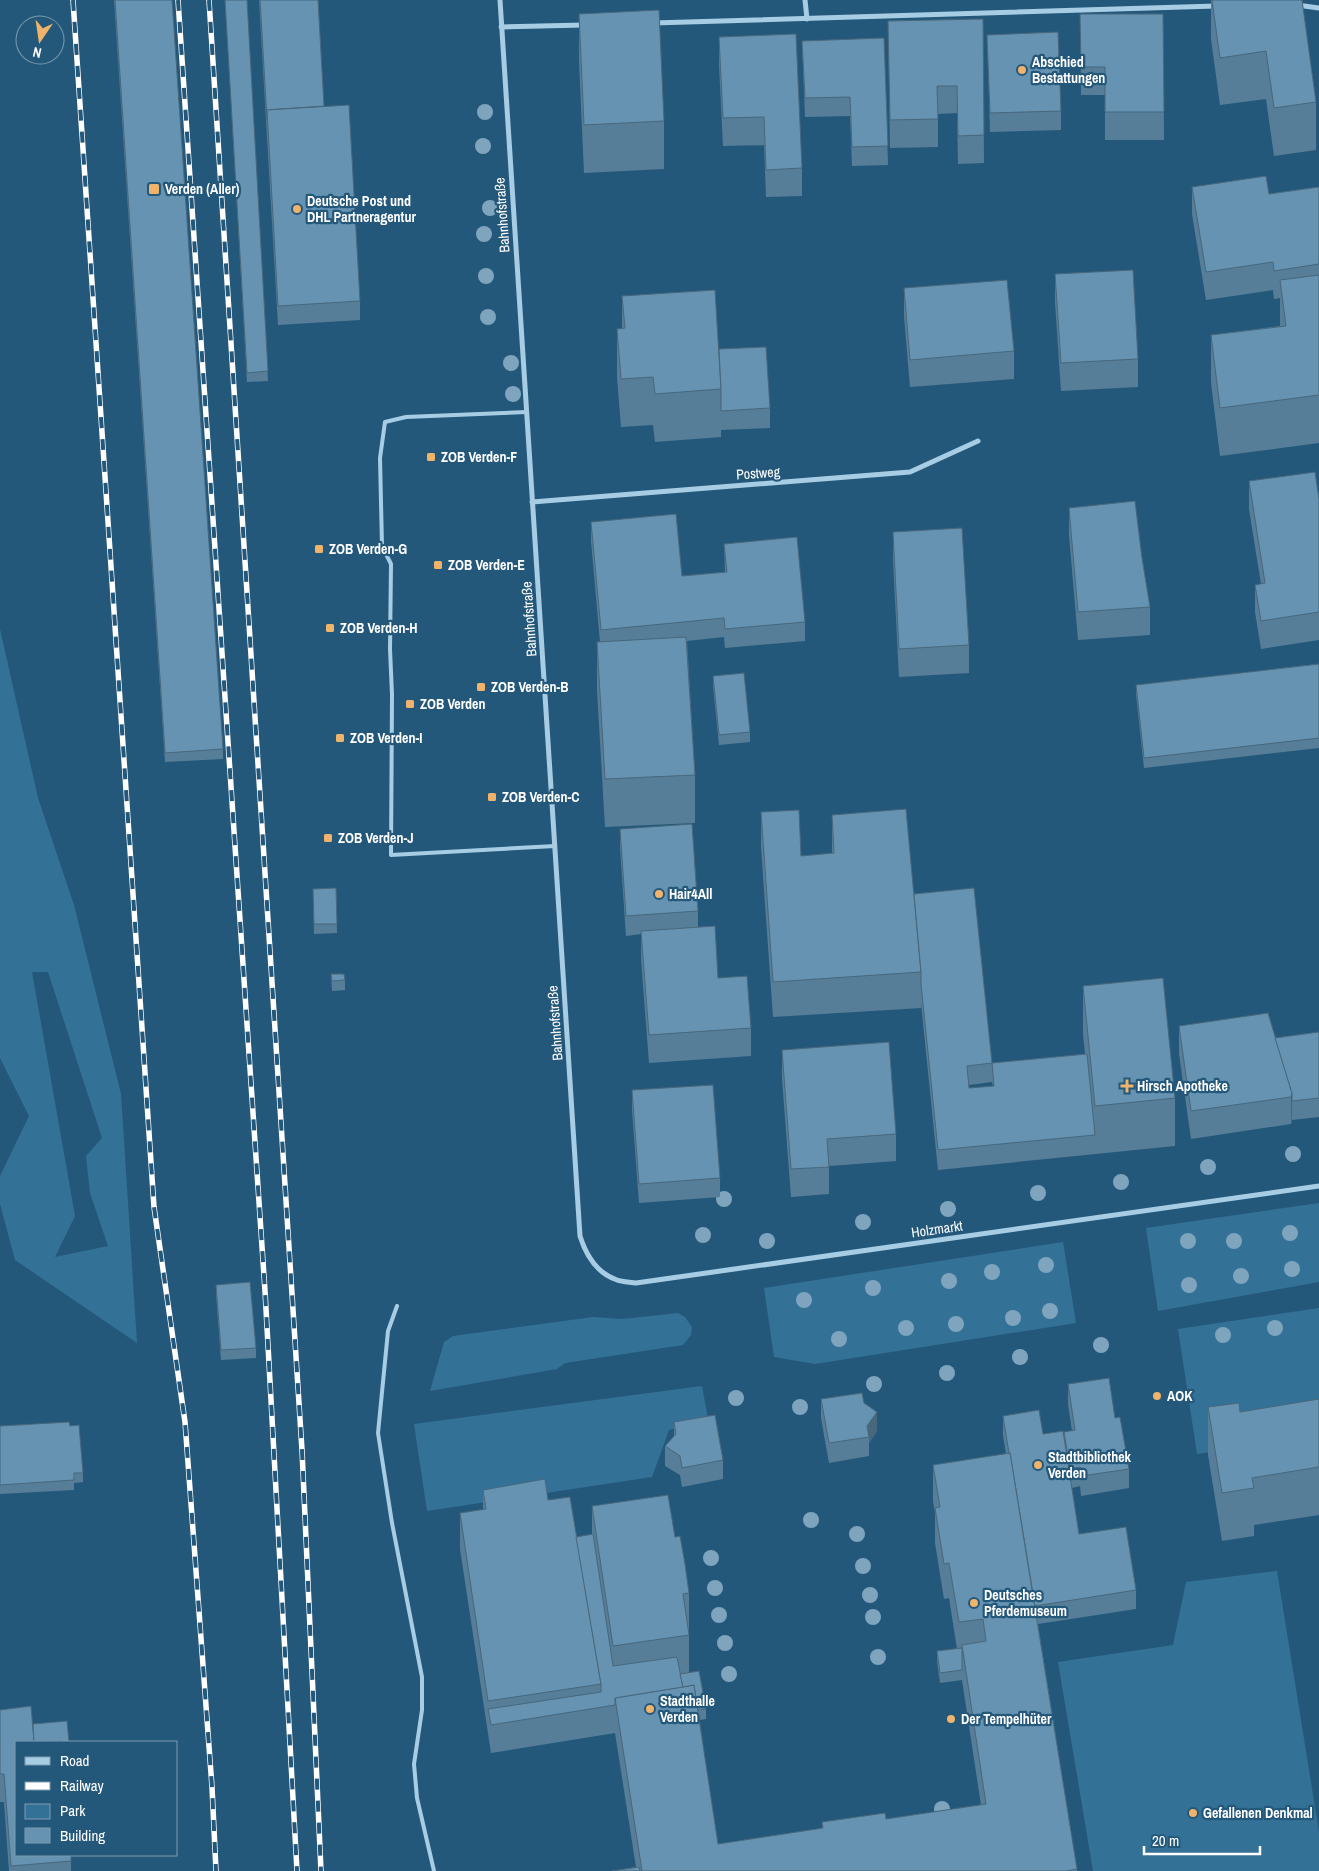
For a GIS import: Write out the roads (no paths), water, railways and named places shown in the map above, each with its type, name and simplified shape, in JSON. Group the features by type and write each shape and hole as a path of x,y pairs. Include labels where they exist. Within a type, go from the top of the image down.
{"street":[{"name":"Bahnhofstraße","path":"500,0 580,1236"},
{"path":"805,0 808,19"},
{"path":"1289,4 1319,8"},
{"path":"648,23 1220,6"},
{"path":"501,27 588,25"},
{"name":"Postweg","path":"532,502 910,472 978,441"},
{"name":"Holzmarkt","path":"580,1236 586,1254 603,1272 617,1280 636,1283 1319,1186"}],"lane":[{"path":"526,412 406,417 385,422 380,458 382,546 391,564 391,855 555,846"},
{"path":"397,1306 388,1331 378,1433 392,1523 422,1677 422,1710 414,1764 417,1798 434,1871"}],"railway":[{"path":"73,0 154,1207 185,1422 212,1787 216,1871"},
{"path":"178,0 265,1291 297,1871"},
{"path":"209,0 302,1450 321,1871"}],"place":[{"name":"Abschied Bestattungen","path":"1022,70"},
{"name":"Verden (Aller)","path":"154,189"},
{"name":"Deutsche Post und DHL Partneragentur","path":"297,209"},
{"name":"ZOB Verden-F","path":"431,457"},
{"name":"ZOB Verden-G","path":"319,549"},
{"name":"ZOB Verden-E","path":"438,565"},
{"name":"ZOB Verden-H","path":"330,628"},
{"name":"ZOB Verden-B","path":"481,687"},
{"name":"ZOB Verden","path":"410,704"},
{"name":"ZOB Verden-I","path":"340,738"},
{"name":"ZOB Verden-C","path":"492,797"},
{"name":"ZOB Verden-J","path":"328,838"},
{"name":"Hair4All","path":"659,894"},
{"name":"Hirsch Apotheke","path":"1127,1086"},
{"name":"AOK","path":"1157,1396"},
{"name":"Stadtbibliothek Verden","path":"1038,1465"},
{"name":"Deutsches Pferdemuseum","path":"974,1603"},
{"name":"Stadthalle Verden","path":"650,1709"},
{"name":"Der Tempelhüter","path":"951,1719"},
{"name":"Gefallenen Denkmal","path":"1193,1813"}]}
